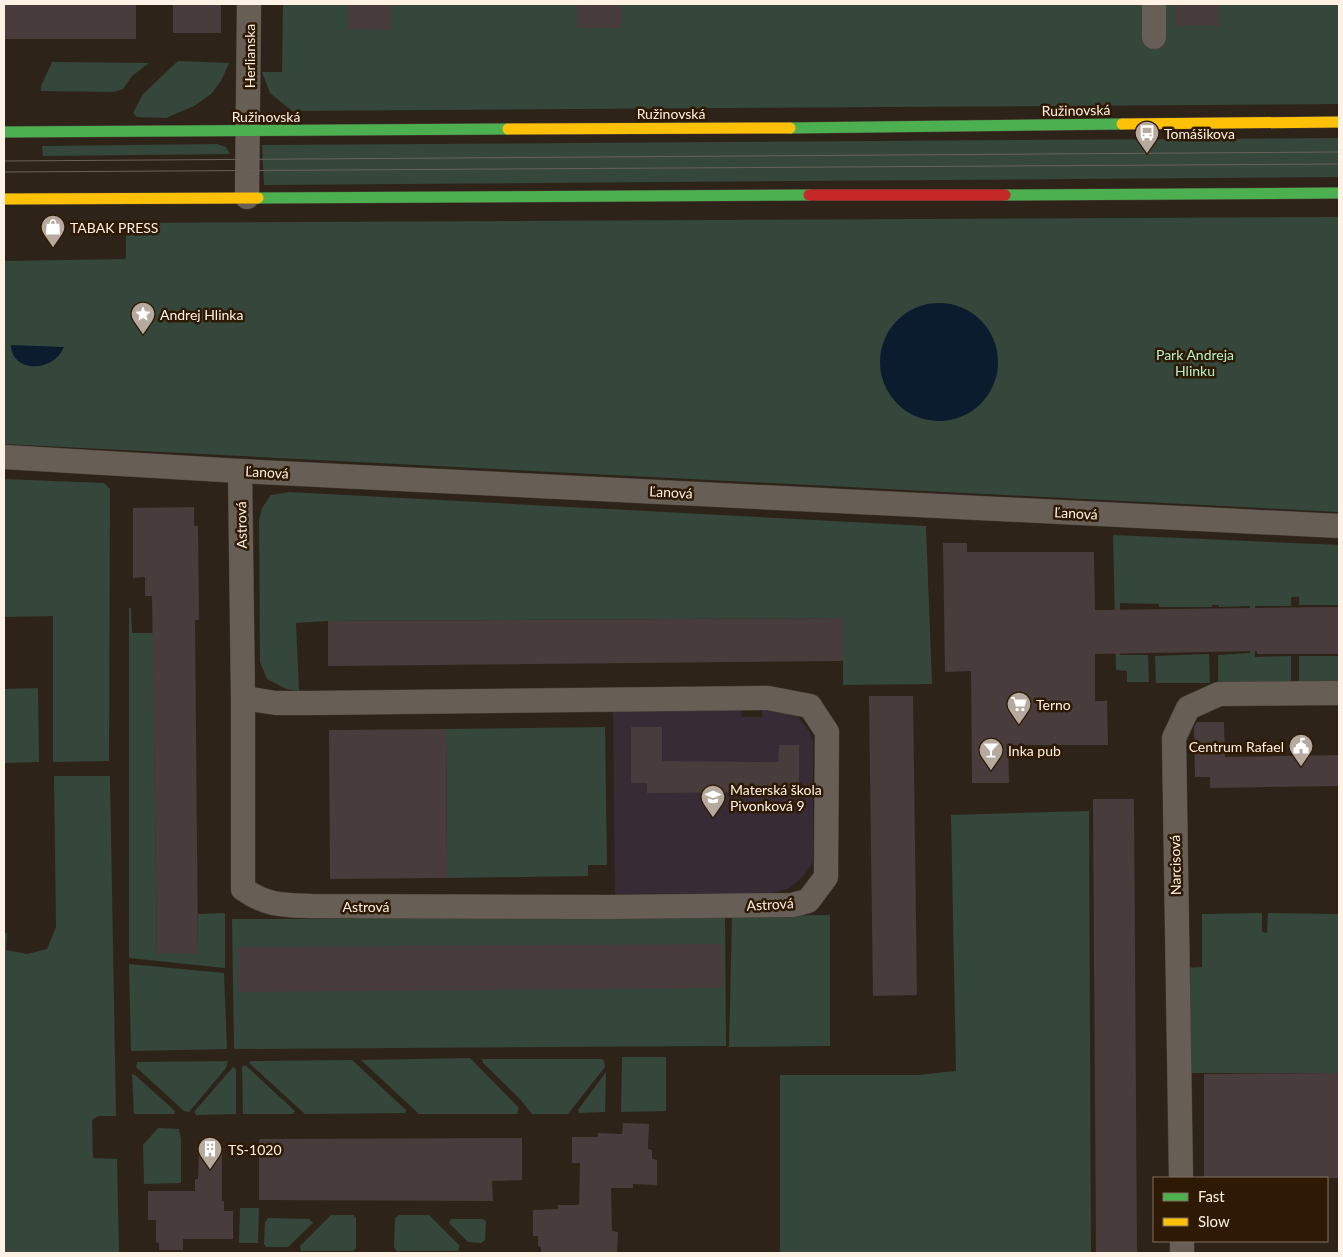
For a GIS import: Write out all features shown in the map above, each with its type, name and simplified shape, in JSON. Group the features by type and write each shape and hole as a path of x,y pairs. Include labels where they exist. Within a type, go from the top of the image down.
{"street":[{"name":"Herlianska","path":"247,197 249,4"},
{"path":"1154,4 1154,37"},
{"name":"Ružinovská","path":"4,132 886,127 1339,122"},
{"path":"4,199 1339,193"},
{"name":"Ľanová","path":"4,457 240,471 1339,526"},
{"name":"Astrová","path":"240,471 243,889 256,898 273,904 312,906 609,907 792,905 808,901 826,876 827,732 810,706 768,698 310,704 276,703 243,698"},
{"name":"Narcisová","path":"1181,1177 1174,738 1188,708 1219,694 1339,693"}],"shaded area":[{"name":"Materská škola Pivonková 9","path":"741,709 742,717 762,717 762,709 790,712 799,718 809,731 813,743 813,862 803,877 788,889 771,893 615,894 613,710"}],"green space":[{"path":"283,4 1339,4 1339,104 292,111 270,93 262,72 282,72"},
{"path":"178,61 229,63 221,81 211,94 194,106 166,118 137,117 133,113 143,94"},
{"path":"52,62 149,63 132,76 123,89 114,92 41,91 41,86"},
{"path":"1339,138 1339,177 264,185 262,145"},
{"path":"217,144 226,147 230,154 43,156 42,146"},
{"name":"Park Andreja Hlinku","path":"1339,217 1339,512 4,444 4,261 126,259 126,223"},
{"path":"4,479 104,483 110,489 109,761 53,762 53,616 4,617"},
{"path":"289,492 926,526 932,684 843,685 843,618 328,621 296,623 299,691 286,689 267,679 260,662 259,520 262,508 271,495"},
{"path":"1113,535 1339,545 1339,605 1299,605 1299,597 1291,597 1291,606 1255,606 1255,657 1291,656 1291,682 1218,683 1218,655 1250,653 1250,606 1159,607 1159,604 1120,603 1120,655 1148,655 1149,682 1127,682 1127,671 1116,670"},
{"path":"129,608 131,608 132,633 153,633 157,954 198,954 198,914 225,913 225,968 129,958"},
{"path":"1209,654 1210,683 1156,683 1155,656"},
{"path":"1299,656 1339,656 1339,682 1299,682"},
{"path":"38,688 39,762 4,763 4,689"},
{"path":"605,727 607,865 588,865 588,876 447,878 446,729"},
{"path":"54,776 110,776 116,1116 98,1116 92,1120 93,1158 117,1159 119,1253 4,1253 4,933 7,933 6,950 27,954 47,949 56,927"},
{"path":"1089,811 1091,1253 780,1253 780,1075 918,1075 956,1071 951,815"},
{"path":"1262,913 1262,932 1267,933 1268,913 1339,914 1339,1073 1183,1073 1181,968 1202,967 1202,914"},
{"path":"830,915 830,1046 729,1047 732,916"},
{"path":"725,917 726,1046 234,1049 232,919"},
{"path":"129,964 224,973 227,1049 131,1051"},
{"path":"622,1057 666,1057 666,1111 621,1112"},
{"path":"470,1058 519,1108 517,1114 419,1114 361,1060"},
{"path":"482,1059 602,1059 605,1067 568,1114 532,1114 520,1099 483,1063"},
{"path":"352,1060 406,1110 405,1113 305,1114 249,1063 250,1061"},
{"path":"228,1061 226,1068 189,1112 184,1111 136,1067 137,1062"},
{"path":"245,1065 295,1111 293,1114 243,1114 242,1067"},
{"path":"233,1067 236,1069 236,1114 196,1115 194,1112"},
{"path":"606,1072 605,1112 579,1113 578,1110"},
{"path":"132,1074 175,1111 174,1114 134,1114"},
{"path":"158,1128 179,1129 181,1139 181,1183 144,1184 143,1145"},
{"path":"240,1208 259,1208 258,1243 239,1243"},
{"path":"331,1215 353,1215 356,1218 356,1248 353,1251 301,1251 300,1246"},
{"path":"399,1215 429,1215 460,1246 458,1251 397,1251 394,1248 395,1218"},
{"path":"268,1218 309,1219 313,1223 288,1247 266,1247 264,1244 265,1222"},
{"path":"451,1219 483,1219 486,1221 485,1240 481,1243 468,1242 449,1223"}],"water":[{"path":"939,303 950,304 972,313 988,329 997,351 997,373 988,395 972,411 950,420 939,421 928,420 906,411 890,395 881,373 880,362 881,351 890,329 906,313 928,304"},
{"path":"11,345 64,347 59,356 51,362 33,366 25,365 18,360 13,354"}],"building":[{"path":"4,4 136,4 136,39 4,39"},
{"path":"173,4 221,4 221,33 173,33"},
{"path":"348,4 392,4 392,30 348,29"},
{"path":"577,4 621,4 621,28 577,28"},
{"path":"1175,4 1219,4 1219,26 1175,26"},
{"path":"194,507 194,526 198,526 199,620 195,620 198,954 157,954 152,596 145,596 145,577 133,578 133,508"},
{"path":"943,543 967,543 967,552 1094,552 1095,610 1339,607 1339,654 1257,654 1257,651 1095,654 1095,701 1107,701 1108,745 1008,745 1009,783 972,783 971,671 945,672"},
{"path":"843,618 843,661 328,666 328,621"},
{"path":"869,696 913,696 917,995 873,996"},
{"path":"1197,722 1224,722 1225,757 1339,755 1339,786 1210,788 1210,777 1195,777 1194,727"},
{"path":"631,727 662,727 662,761 778,762 779,745 799,745 799,792 647,793 647,783 631,783"},
{"path":"446,729 447,878 330,879 329,730"},
{"path":"1093,799 1134,799 1137,1253 1096,1253"},
{"path":"722,944 723,988 239,992 238,947"},
{"path":"1339,1073 1339,1178 1204,1177 1204,1074"},
{"path":"623,1123 649,1124 648,1149 652,1150 652,1159 657,1160 657,1185 633,1184 633,1188 611,1188 612,1231 618,1232 617,1253 541,1253 541,1247 538,1246 538,1236 533,1236 533,1210 558,1209 558,1205 579,1205 580,1163 572,1163 572,1137 598,1137 598,1133 622,1134"},
{"path":"522,1138 522,1180 492,1181 493,1201 259,1200 259,1139"},
{"path":"199,1152 222,1152 222,1201 224,1201 224,1211 233,1211 233,1239 183,1239 183,1250 159,1250 159,1243 156,1242 156,1220 148,1220 148,1191 195,1191 195,1179 198,1179"}],"tram line":[{"path":"4,161 1339,152"},
{"path":"4,172 1339,164"}],"traffic: fast":[{"path":"790,128 1122,124"},
{"path":"4,132 508,129"},
{"path":"1005,195 1339,193"},
{"path":"258,198 809,195"}],"traffic: slow":[{"path":"1122,124 1339,122"},
{"path":"508,129 790,128"},
{"path":"4,199 258,198"}],"traffic: jam":[{"path":"809,195 1005,195"}],"place":[{"name":"Tomášikova","path":"1147,154"},
{"name":"TABAK PRESS","path":"53,248"},
{"name":"Andrej Hlinka","path":"143,335"},
{"name":"Terno","path":"1019,725"},
{"name":"Centrum Rafael","path":"1301,767"},
{"name":"Inka pub","path":"991,771"},
{"name":"Materská škola Pivonková 9","path":"713,818"},
{"name":"TS-1020","path":"210,1170"}]}
